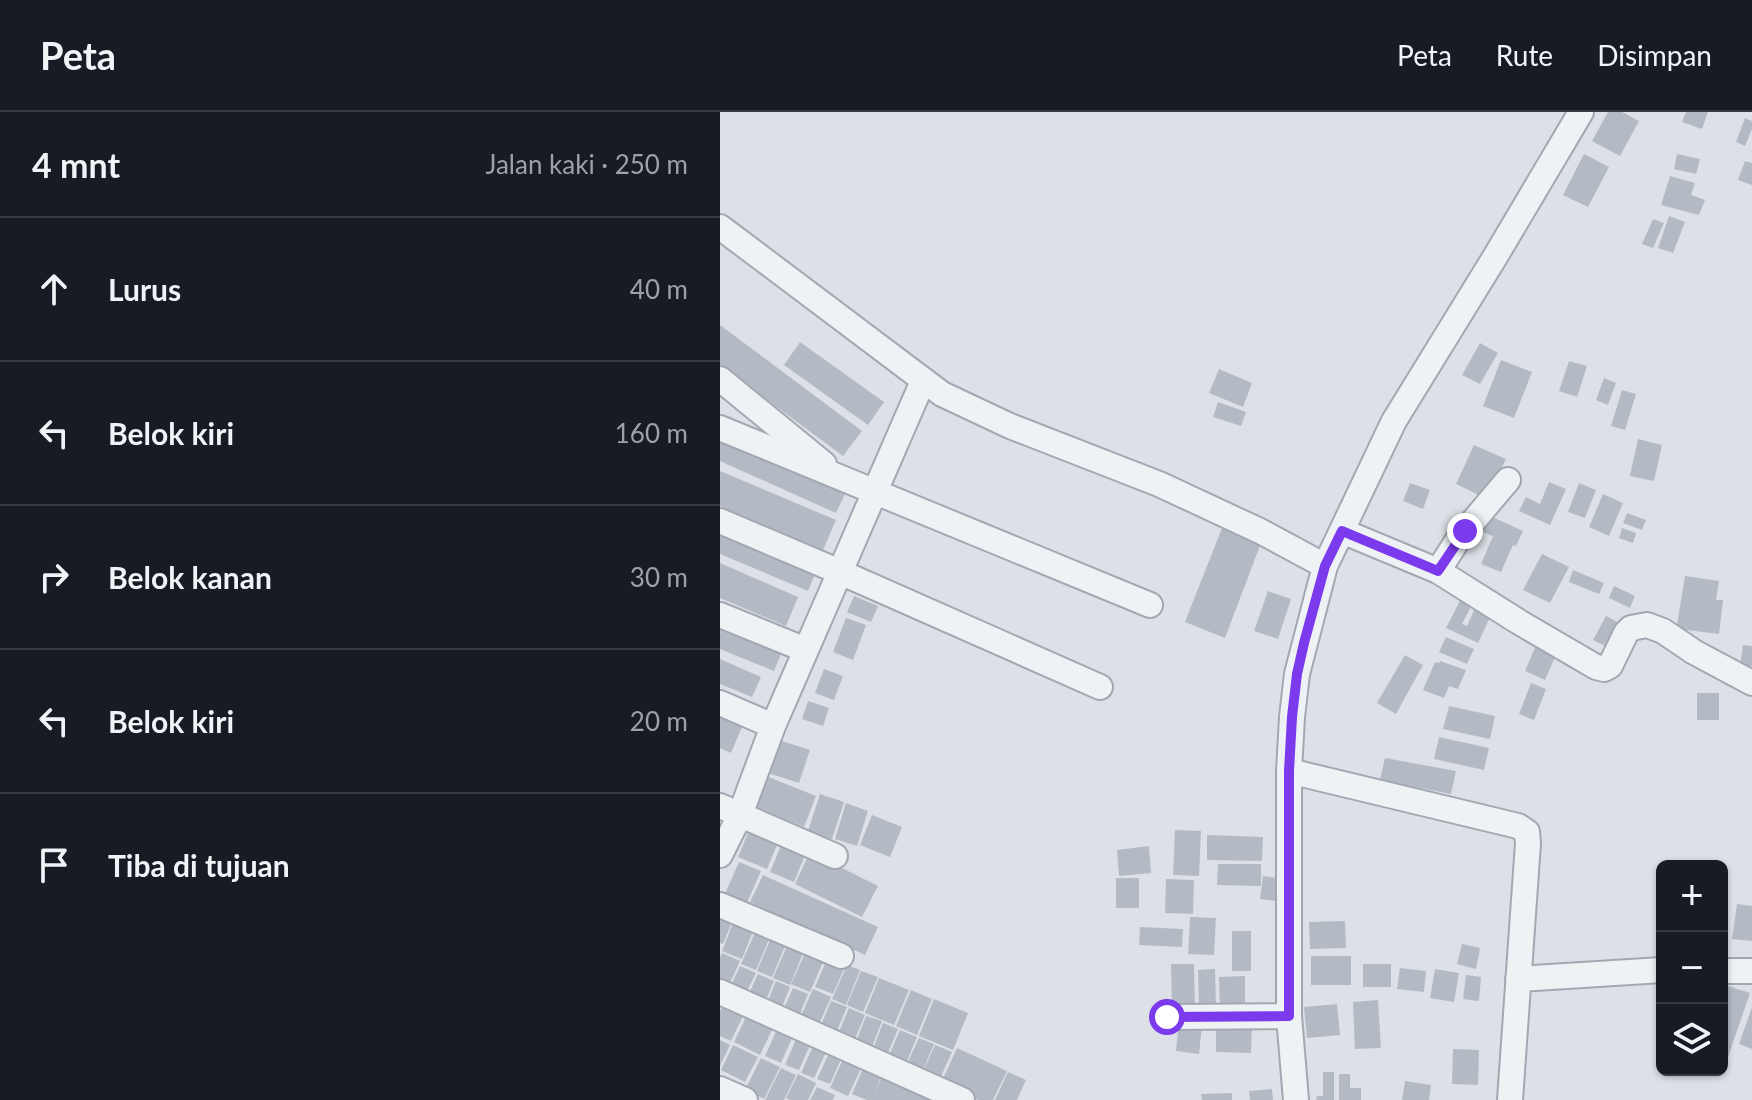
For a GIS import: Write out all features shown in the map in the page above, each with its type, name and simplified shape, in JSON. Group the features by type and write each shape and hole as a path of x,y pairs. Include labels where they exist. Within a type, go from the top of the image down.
{"street":[{"path":"1296,1100 1289,1016 1289,771 1297,674 1325,566 1394,421 1581,112"},
{"path":"720,227 942,394 974,410 1159,484 1260,531 1325,566"},
{"path":"720,379 845,481"},
{"path":"720,855 730,811 773,726 923,381"},
{"path":"720,428 1150,605"},
{"path":"1438,571 1459,538 1508,480"},
{"path":"720,521 1100,687"},
{"path":"1342,531 1438,571 1596,667 1604,669 1610,666 1626,633 1631,628 1647,625 1663,631 1694,652 1752,683"},
{"path":"720,615 806,650"},
{"path":"720,703 773,726"},
{"path":"1289,771 1518,826 1527,832 1510,1100"},
{"path":"730,811 835,856"},
{"path":"720,905 841,956"},
{"path":"1518,979 1656,970"},
{"path":"1728,971 1752,971"},
{"path":"720,992 962,1100"},
{"path":"1167,1017 1289,1016"},
{"path":"720,1089 745,1100"}],"building":[{"path":"1608,112 1622,112 1639,121 1620,156 1592,141"},
{"path":"1686,112 1708,112 1702,129 1682,122"},
{"path":"1745,118 1752,121 1752,129 1745,146 1736,142"},
{"path":"1584,154 1609,167 1588,207 1563,195"},
{"path":"1677,154 1700,159 1696,174 1674,169"},
{"path":"1745,161 1752,163 1752,185 1738,180"},
{"path":"1670,176 1695,183 1691,195 1705,200 1699,215 1661,205"},
{"path":"1669,216 1685,222 1673,253 1658,248"},
{"path":"1653,219 1664,223 1653,248 1642,244"},
{"path":"720,325 862,431 843,456 720,365"},
{"path":"800,342 884,402 868,425 784,365"},
{"path":"1480,343 1498,353 1480,384 1462,375"},
{"path":"1501,360 1532,372 1514,418 1483,406"},
{"path":"1569,361 1587,366 1577,397 1559,391"},
{"path":"1219,369 1252,383 1243,407 1209,393"},
{"path":"1604,378 1616,383 1608,405 1596,400"},
{"path":"1622,390 1636,394 1625,430 1611,426"},
{"path":"1218,402 1246,412 1241,426 1213,417"},
{"path":"720,436 846,492 836,513 720,461"},
{"path":"1638,439 1662,445 1654,481 1630,476"},
{"path":"1474,445 1506,459 1487,499 1456,484"},
{"path":"720,471 836,520 823,550 720,506"},
{"path":"1549,482 1566,489 1550,525 1519,511 1526,497 1540,504"},
{"path":"1410,483 1430,490 1423,509 1403,501"},
{"path":"1579,483 1596,490 1585,518 1568,512"},
{"path":"1603,494 1623,503 1609,536 1589,527"},
{"path":"1627,513 1646,520 1642,530 1623,523"},
{"path":"1490,516 1523,531 1501,572 1481,564 1493,536 1483,532"},
{"path":"1222,528 1261,543 1225,638 1185,622"},
{"path":"1622,528 1636,533 1633,543 1619,538"},
{"path":"720,529 817,569 808,591 720,554"},
{"path":"1542,554 1569,567 1550,603 1523,590"},
{"path":"720,563 798,597 786,626 720,598"},
{"path":"1573,570 1604,583 1599,594 1569,582"},
{"path":"1685,576 1719,581 1716,600 1723,600 1719,634 1679,629 1680,625 1677,625"},
{"path":"1614,586 1635,596 1630,608 1609,598"},
{"path":"1268,591 1291,599 1278,639 1254,631"},
{"path":"854,596 878,606 871,622 847,612"},
{"path":"1462,597 1473,603 1462,624 1467,626 1476,606 1492,613 1478,643 1446,628"},
{"path":"1606,616 1625,626 1613,650 1593,640"},
{"path":"846,618 866,625 853,660 833,652"},
{"path":"720,623 783,649 774,671 720,649"},
{"path":"1446,637 1474,649 1467,664 1439,652"},
{"path":"1536,645 1556,655 1545,680 1525,671"},
{"path":"1743,645 1752,646 1752,666 1740,665"},
{"path":"1405,655 1423,665 1396,714 1377,703"},
{"path":"720,659 761,677 752,697 720,684"},
{"path":"1435,662 1466,670 1458,689 1449,686 1444,698 1423,690"},
{"path":"824,669 843,676 834,700 815,693"},
{"path":"1531,683 1546,689 1534,720 1519,714"},
{"path":"1697,693 1719,693 1719,720 1697,720"},
{"path":"808,701 829,708 823,726 802,719"},
{"path":"1449,706 1495,716 1490,739 1443,729"},
{"path":"720,717 742,727 731,753 720,748"},
{"path":"1439,737 1489,748 1484,770 1434,759"},
{"path":"779,740 810,750 799,783 768,773"},
{"path":"1385,758 1456,771 1451,794 1380,780"},
{"path":"766,776 816,796 804,827 754,806"},
{"path":"820,794 844,802 832,839 808,831"},
{"path":"846,803 868,811 857,846 835,839"},
{"path":"872,815 902,827 890,857 860,845"},
{"path":"750,828 779,840 767,869 738,857"},
{"path":"1175,830 1201,831 1199,876 1173,875"},
{"path":"1207,835 1263,837 1262,861 1207,860"},
{"path":"783,841 807,850 794,882 770,872"},
{"path":"1149,846 1151,873 1119,876 1117,850"},
{"path":"810,852 878,886 862,917 795,884"},
{"path":"739,862 761,871 746,905 724,896"},
{"path":"1218,864 1261,864 1261,886 1217,885"},
{"path":"763,875 878,927 865,955 750,902"},
{"path":"1263,876 1287,879 1284,902 1260,899"},
{"path":"1116,878 1139,878 1139,908 1116,908"},
{"path":"1166,879 1194,880 1193,914 1165,913"},
{"path":"1737,904 1752,906 1752,941 1732,939"},
{"path":"720,912 734,917 723,944 720,943"},
{"path":"1190,917 1216,918 1214,955 1188,954"},
{"path":"735,918 755,926 742,959 722,951"},
{"path":"1345,921 1346,948 1310,949 1309,922"},
{"path":"758,926 772,932 756,970 741,964"},
{"path":"1140,927 1183,929 1182,947 1139,945"},
{"path":"1232,931 1251,931 1251,971 1232,971"},
{"path":"773,933 788,939 772,977 757,971"},
{"path":"790,939 806,946 790,985 773,978"},
{"path":"1462,944 1480,948 1476,969 1457,964"},
{"path":"808,947 826,955 810,992 791,984"},
{"path":"722,953 740,961 726,992 720,989"},
{"path":"1311,956 1351,956 1351,985 1311,985"},
{"path":"828,957 846,964 833,994 815,987"},
{"path":"1171,964 1194,964 1195,1007 1172,1008"},
{"path":"1363,964 1391,964 1391,987 1363,987"},
{"path":"847,965 860,970 846,1005 832,999"},
{"path":"740,966 756,973 743,999 728,992"},
{"path":"1400,968 1426,971 1424,992 1397,989"},
{"path":"1215,969 1216,1009 1199,1010 1198,970"},
{"path":"1435,969 1459,973 1454,1002 1430,998"},
{"path":"861,971 878,977 863,1012 847,1005"},
{"path":"758,974 774,981 763,1007 746,1000"},
{"path":"1466,975 1481,977 1479,1001 1463,999"},
{"path":"1245,976 1245,1010 1220,1011 1219,977"},
{"path":"879,978 909,990 894,1025 865,1013"},
{"path":"776,981 790,987 779,1014 765,1008"},
{"path":"1728,986 1750,993 1728,1057"},
{"path":"793,988 808,994 797,1021 781,1015"},
{"path":"813,989 831,997 816,1031 798,1023"},
{"path":"911,990 932,999 917,1035 896,1026"},
{"path":"934,999 968,1013 953,1050 919,1036"},
{"path":"1378,1000 1381,1048 1355,1049 1353,1002"},
{"path":"725,1001 746,1010 731,1041 720,1036 720,1011"},
{"path":"831,1001 847,1007 834,1038 818,1032"},
{"path":"1337,1004 1340,1035 1307,1038 1304,1007"},
{"path":"1752,1007 1752,1049 1739,1044"},
{"path":"849,1008 865,1015 852,1046 836,1039"},
{"path":"866,1016 882,1021 870,1052 854,1047"},
{"path":"746,1017 772,1030 760,1055 734,1042"},
{"path":"1179,1022 1202,1024 1199,1054 1176,1051"},
{"path":"883,1023 898,1029 885,1060 871,1054"},
{"path":"1216,1024 1252,1024 1251,1053 1216,1052"},
{"path":"777,1029 793,1036 781,1063 765,1056"},
{"path":"900,1030 917,1037 904,1068 887,1060"},
{"path":"797,1037 811,1043 799,1070 785,1065"},
{"path":"919,1038 934,1044 921,1075 905,1068"},
{"path":"720,1040 730,1045 720,1066"},
{"path":"814,1044 827,1050 814,1078 801,1073"},
{"path":"733,1045 758,1057 745,1082 721,1070"},
{"path":"935,1045 952,1052 938,1083 921,1076"},
{"path":"957,1048 1007,1071 993,1100 978,1100 941,1083"},
{"path":"1453,1049 1479,1050 1478,1085 1452,1084"},
{"path":"830,1051 842,1057 830,1084 817,1079"},
{"path":"844,1057 862,1066 848,1096 830,1088"},
{"path":"761,1058 780,1067 764,1099 745,1090"},
{"path":"864,1066 882,1073 873,1097 883,1073 946,1100 867,1100 852,1094"},
{"path":"781,1068 796,1075 784,1100 765,1100"},
{"path":"1008,1072 1026,1080 1017,1100 995,1100"},
{"path":"1323,1072 1334,1072 1334,1100 1316,1100 1317,1096 1323,1096"},
{"path":"798,1074 816,1083 808,1100 786,1098"},
{"path":"1339,1074 1350,1074 1350,1088 1361,1088 1361,1100 1339,1100"},
{"path":"1405,1081 1431,1085 1429,1100 1402,1100"},
{"path":"817,1087 835,1095 833,1100 810,1100"},
{"path":"1272,1089 1273,1100 1250,1100 1249,1091"},
{"path":"1232,1093 1232,1100 1202,1100 1201,1094"}],"route":[{"path":"1167,1017 1289,1016 1289,771 1292,717 1304,643 1325,566 1342,531 1438,571 1465,531"}]}
